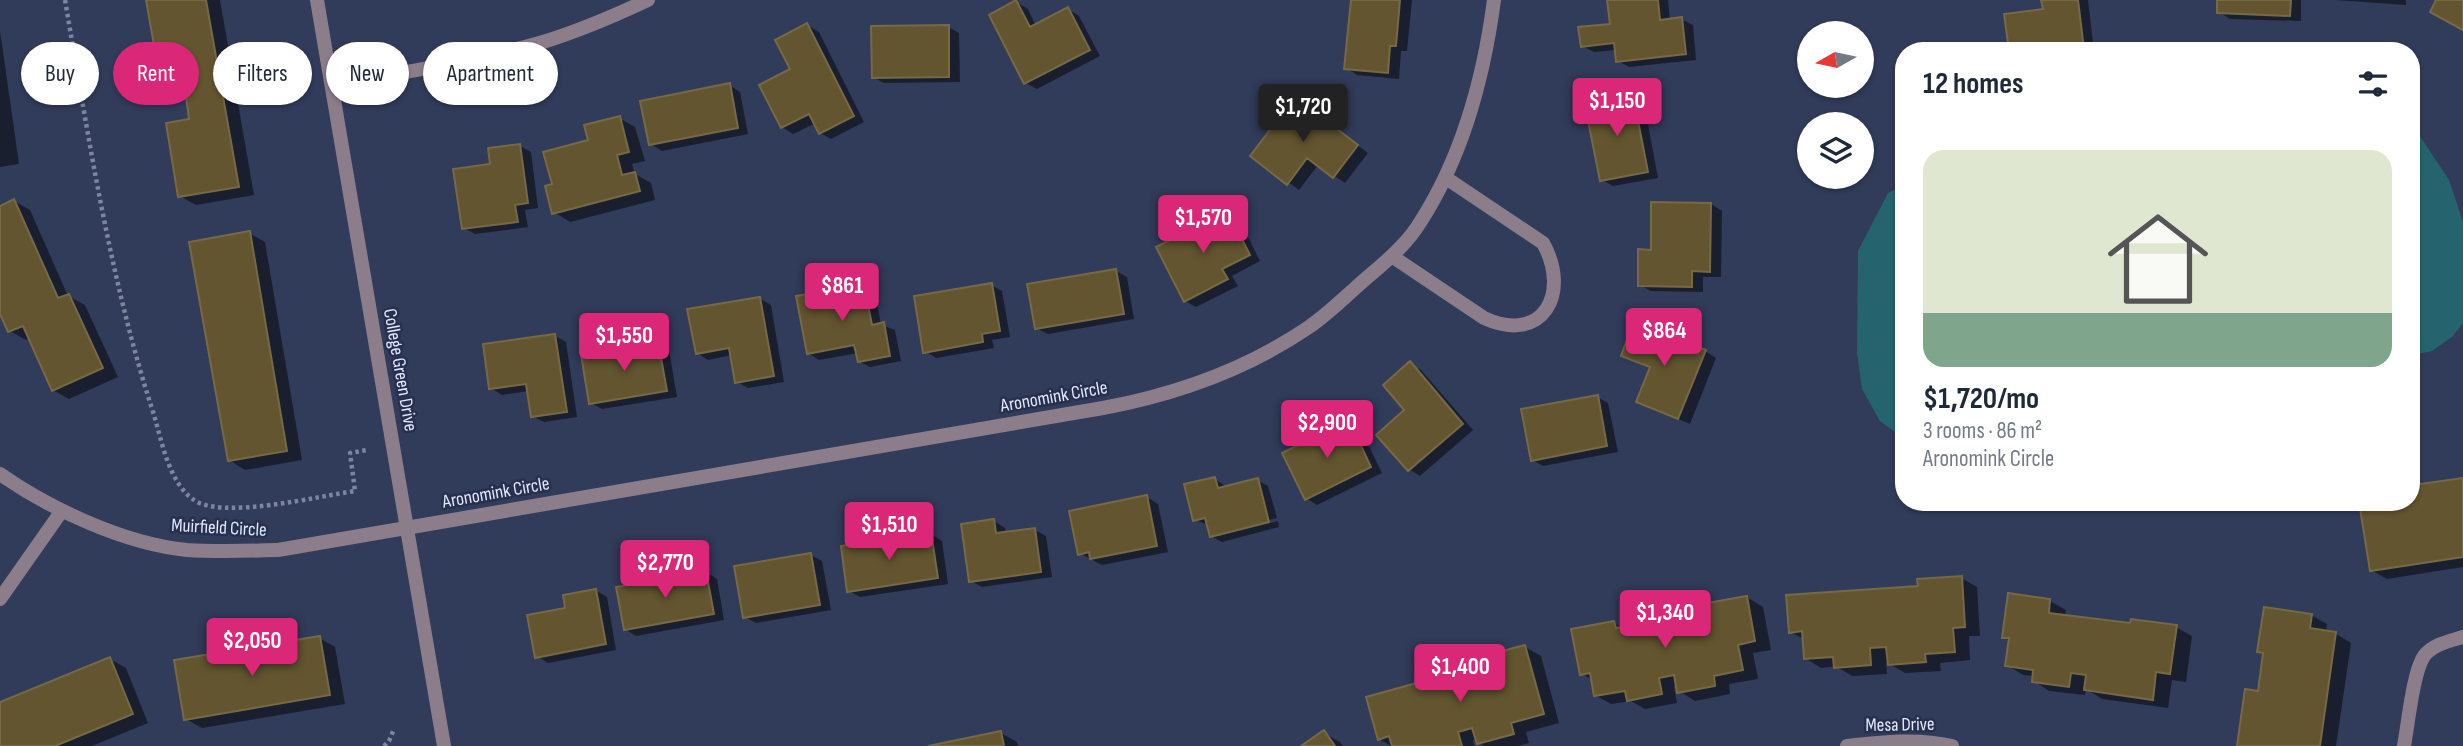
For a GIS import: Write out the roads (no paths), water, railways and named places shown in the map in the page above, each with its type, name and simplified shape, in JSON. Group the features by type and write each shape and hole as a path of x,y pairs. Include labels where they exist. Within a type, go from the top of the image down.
{"street":[{"name":"College Green Drive","path":"317,0 326,51"},
{"path":"409,71 532,45 589,26 648,0"},
{"name":"Aronomink Circle","path":"408,528 1103,408 1177,392 1242,367 1312,325 1393,257 1420,223 1446,178 1472,104 1488,48 1494,0"},
{"name":"College Green Drive","path":"335,105 444,746"},
{"path":"1393,257 1484,318 1501,325 1516,326 1534,321 1548,309 1556,276 1552,258 1544,243 1446,178"},
{"name":"Muirfield Circle","path":"0,474 61,512 137,538 184,550 278,550 408,528"},
{"path":"0,598 61,512"},
{"path":"2404,746 2416,680 2424,656 2440,643 2463,637"},
{"name":"Mesa Drive","path":"1847,746 1878,742 1932,741 1952,746"}]}
